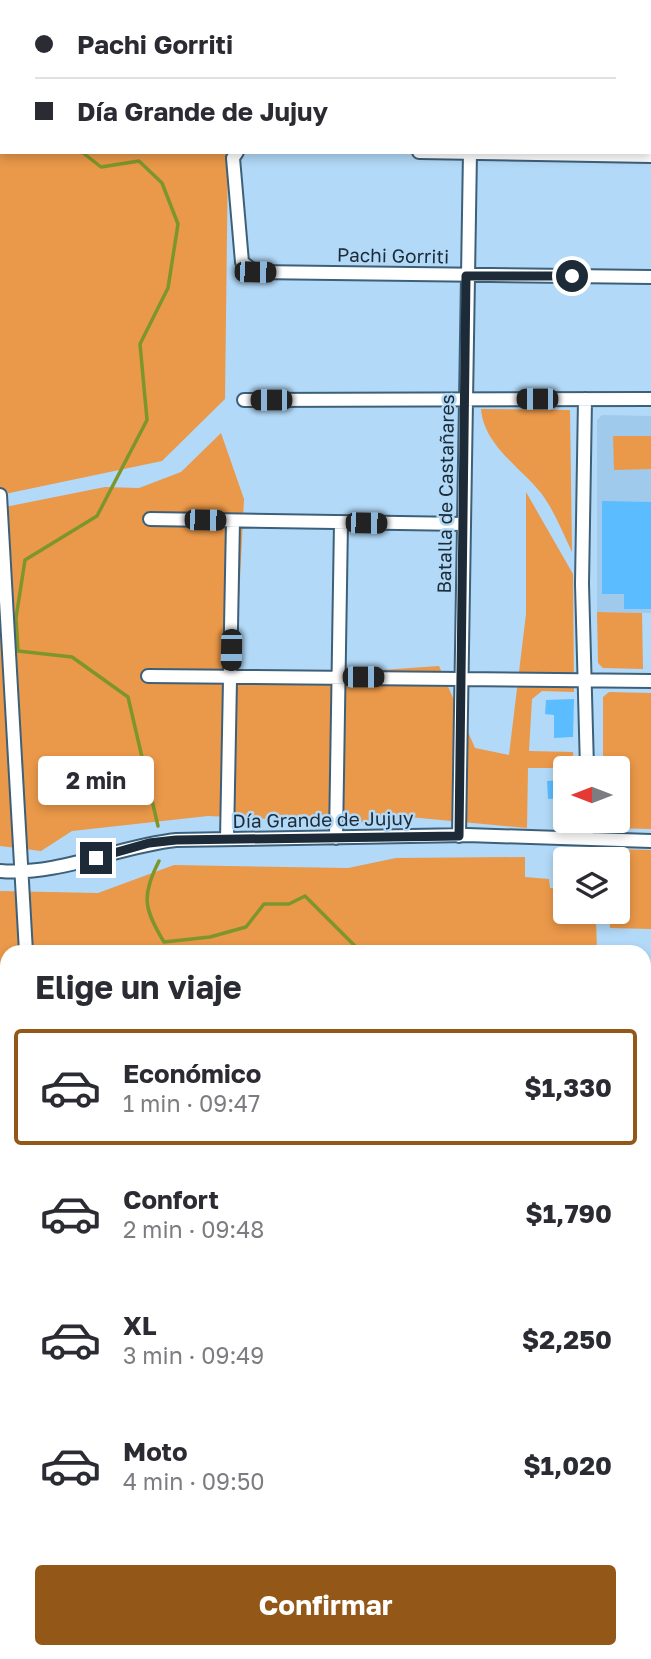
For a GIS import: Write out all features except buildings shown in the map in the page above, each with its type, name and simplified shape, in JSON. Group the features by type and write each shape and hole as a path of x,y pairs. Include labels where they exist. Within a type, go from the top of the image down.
{"street":[{"name":"Batalla de Castañares","path":"459,836 470,154"},
{"path":"530,154 651,156"},
{"name":"Pachi Gorriti","path":"235,155 242,262 255,272 651,276"},
{"path":"585,399 582,584 587,756"},
{"path":"244,400 651,399"},
{"path":"0,495 26,945"},
{"path":"150,519 464,524"},
{"path":"227,839 233,521"},
{"path":"336,838 341,522"},
{"path":"148,676 461,677 651,681"},
{"path":"0,755 14,756"},
{"path":"587,833 587,839"},
{"name":"Día Grande de Jujuy","path":"0,871 21,872 116,854 149,843 227,839 459,836 651,841"}],"shaded area":[{"path":"0,154 228,154 225,399 162,461 0,495"},
{"path":"481,409 570,410 572,552 546,500 504,455 489,434"},
{"path":"602,415 651,416 651,613 597,612 597,420"},
{"path":"221,433 244,499 235,680 439,666 475,748 509,755 526,614 526,492 573,574 574,692 542,691 532,699 529,751 573,752 573,756 553,756 553,768 528,768 527,828 409,817 355,823 208,816 72,831 41,851 0,846 0,508 105,487 139,488 181,472"},
{"path":"613,436 651,436 651,469 614,470"},
{"path":"597,612 642,613 643,669 603,668 598,663"},
{"path":"609,692 651,693 651,829 630,828 630,756 603,756 603,697"},
{"path":"630,849 651,850 651,929 610,928 610,924 630,924"},
{"path":"525,857 525,877 549,879 550,888 553,888 553,924 596,924 597,945 0,945 0,891 98,893 174,865 348,868 396,858"}],"waterway":[{"path":"85,154 101,167 139,161 162,183 178,224 168,288 140,344 147,420 97,516 25,560 16,618 18,651 72,657 128,697 158,826"},
{"path":"159,861 149,884 147,902 152,920 164,942 210,937 246,927 264,904 289,904 305,896 354,945"}],"route":[{"path":"96,858 149,843 176,840 459,836 466,276 572,276"}]}
